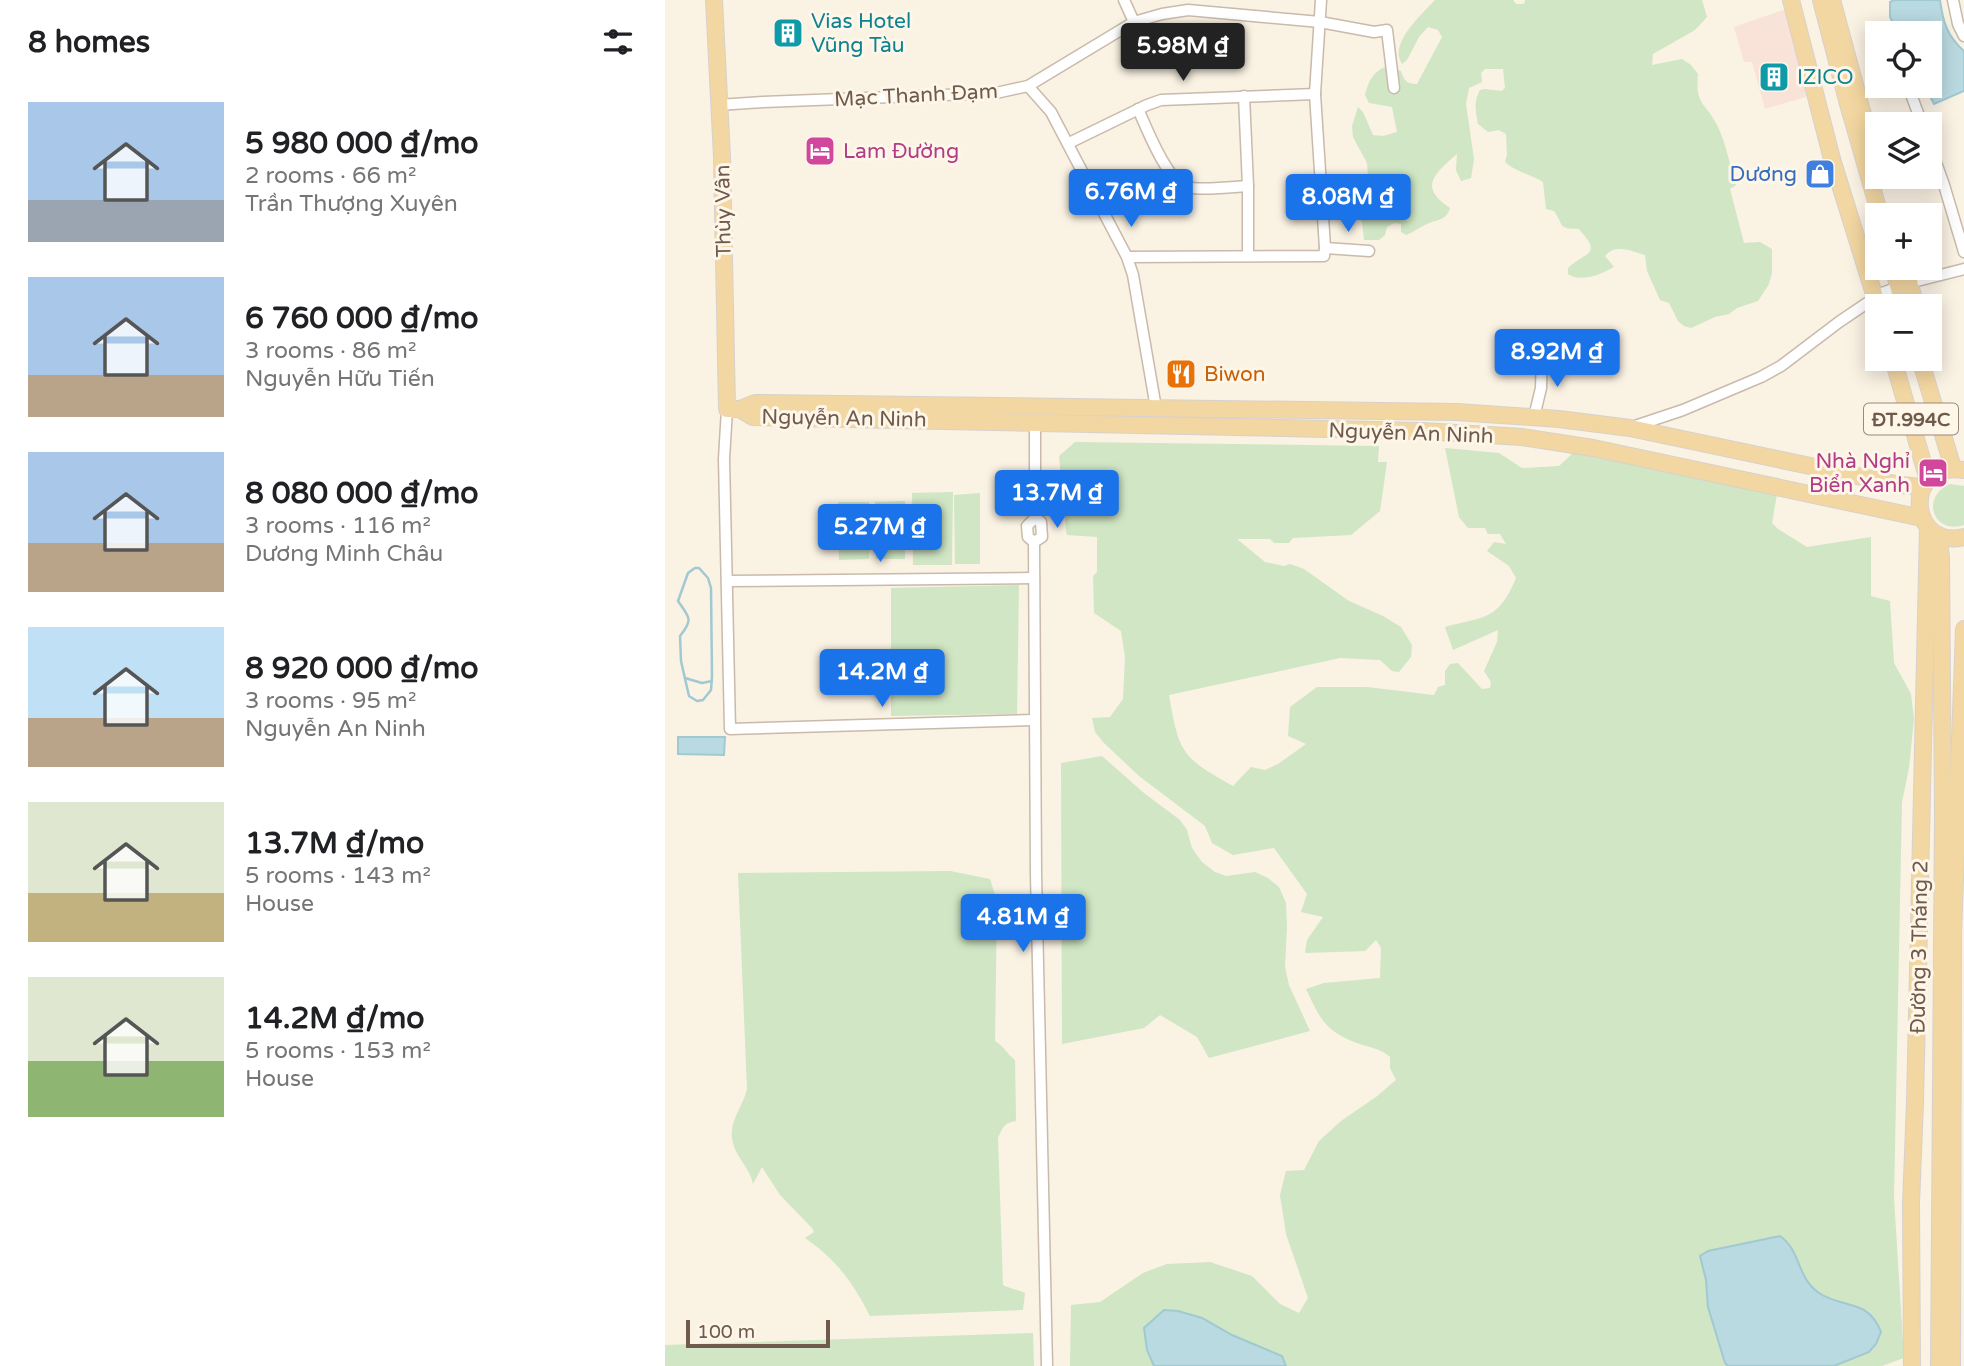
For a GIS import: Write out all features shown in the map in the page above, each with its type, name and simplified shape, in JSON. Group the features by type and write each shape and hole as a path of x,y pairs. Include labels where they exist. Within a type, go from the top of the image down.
{"main road":[{"name":"Thùy Vân","path":"714,0 734,409"},
{"path":"1791,0 1832,159 1878,294"},
{"path":"1799,0 1878,294"},
{"path":"1821,0 1877,203"},
{"path":"1832,0 1865,122"},
{"name":"ĐT.994C","path":"1896,371 1928,480"},
{"name":"ĐT.994C","path":"1904,371 1928,480 1919,497 1919,508 1929,527"},
{"name":"ĐT.994C","path":"1924,371 1960,468"},
{"name":"ĐT.994C","path":"1934,371 1960,468"},
{"name":"Nguyễn An Ninh","path":"734,409 755,403 1034,405 1421,411 1534,417 1630,428 1900,485 1928,480"},
{"path":"1034,405 1035,422"},
{"name":"Nguyễn An Ninh","path":"734,409 753,417 1422,431 1522,438 1619,454 1929,527 1948,538 1964,537"},
{"path":"1421,411 1422,431"},
{"path":"1593,449 1595,425"},
{"path":"1619,454 1630,428"},
{"path":"1928,480 1960,468"},
{"name":"Đường 3 Tháng 2","path":"1912,1366 1911,1204 1929,527"},
{"name":"Đường 3 Tháng 2","path":"1929,527 1941,556 1943,812 1940,1366"},
{"name":"Đường 3 Tháng 2","path":"1952,1366 1958,1241 1953,935 1964,629"}],"street":[{"path":"1124,0 1135,22"},
{"path":"1321,0 1315,94 1324,252"},
{"path":"1953,0 1958,24 1964,36"},
{"name":"Mạc Thanh Đạm","path":"718,105 996,93 1028,86 1135,22 1188,5 1320,22 1374,32 1387,30 1394,88"},
{"path":"1028,86 1052,112 1127,257 1134,281 1156,408"},
{"path":"1069,143 1138,109 1167,99 1315,94"},
{"path":"1244,96 1248,256"},
{"path":"1138,109 1175,181 1190,188 1248,186"},
{"path":"1942,179 1964,253"},
{"path":"1127,257 1369,251"},
{"path":"1942,273 1964,269"},
{"path":"1888,294 1903,280"},
{"path":"1630,428 1683,410 1761,377 1781,366 1839,321 1865,308"},
{"path":"1534,417 1541,388 1542,356"},
{"path":"734,409 724,459 730,729 1034,720"},
{"path":"1035,422 1035,518 1041,522 1042,537 1034,542 1034,720 1047,1366"},
{"path":"727,581 1034,578"}],"shaded area":[{"path":"1786,9 1809,96 1765,109 1752,62 1744,62 1734,27"}],"green space":[{"path":"1435,0 1513,0 1516,4 1524,4 1525,0 1702,0 1707,17 1695,30 1653,54 1652,65 1682,59 1698,74 1700,98 1720,132 1736,185 1730,189 1744,243 1760,242 1772,249 1772,273 1769,284 1758,301 1691,328 1678,321 1669,303 1660,300 1647,271 1645,255 1624,249 1614,250 1605,256 1614,267 1609,270 1585,278 1568,274 1568,268 1589,252 1590,244 1579,229 1563,226 1554,211 1546,209 1543,182 1505,162 1506,134 1499,130 1488,132 1478,124 1478,94 1480,90 1502,91 1505,88 1503,69 1485,69 1481,73 1482,82 1469,88 1466,104 1474,159 1471,178 1461,181 1456,170 1457,154 1436,174 1432,187 1434,194 1450,208 1444,217 1406,235 1401,232 1401,224 1394,223 1387,227 1385,235 1379,240 1364,240 1362,222 1358,217 1330,218 1330,193 1369,192 1367,163 1353,137 1352,126 1358,107 1373,135 1383,136 1397,132 1392,107 1369,103 1365,95 1375,74 1387,66 1401,71 1408,83 1417,84 1442,37 1438,30 1428,27 1402,64 1399,48 1408,30"},
{"path":"1075,442 1379,446 1378,462 1387,462 1380,511 1351,535 1293,538 1289,543 1274,543 1270,539 1237,539 1265,562 1284,566 1290,564 1304,569 1349,601 1401,627 1412,645 1411,657 1399,672 1392,671 1380,660 1340,658 1169,695 1176,730 1185,751 1202,768 1233,786 1251,767 1265,770 1306,744 1288,736 1290,707 1317,687 1367,687 1434,695 1438,687 1445,685 1445,671 1450,664 1458,663 1482,689 1490,688 1491,682 1484,671 1497,642 1498,630 1453,650 1445,627 1480,618 1496,610 1516,578 1509,566 1487,551 1494,542 1506,544 1500,534 1488,534 1485,528 1468,528 1459,517 1445,448 1499,453 1522,468 1559,466 1573,453 1777,494 1772,523 1807,547 1871,537 1871,596 1890,601 1894,663 1911,694 1914,719 1902,802 1894,1198 1904,1358 1882,1366 1070,1366 1071,1305 1100,1302 1143,1273 1167,1264 1210,1262 1252,1276 1280,1304 1299,1313 1308,1298 1286,1234 1280,1195 1286,1171 1304,1170 1319,1141 1396,1080 1390,1068 1390,1057 1354,1042 1329,1027 1306,989 1324,983 1380,978 1381,948 1376,940 1365,951 1305,953 1307,940 1323,917 1301,912 1307,894 1274,848 1233,855 1212,843 1205,826 1139,776 1095,732 1092,718 1110,717 1123,699 1125,657 1121,631 1094,613 1093,576 1097,572 1097,537 1067,535 1066,531 1059,456"},
{"path":"1950,484 1964,486 1964,525 1945,525 1934,513 1935,497"},
{"path":"953,492 952,565 913,565 912,493"},
{"path":"980,493 980,564 955,564 954,495"},
{"path":"905,501 905,559 876,559 875,502"},
{"path":"838,502 869,502 869,559 839,560"},
{"path":"1019,585 1017,714 891,716 891,588"},
{"path":"1102,756 1180,820 1187,830 1192,848 1202,862 1215,872 1226,876 1255,872 1279,887 1286,903 1285,967 1289,985 1310,1031 1209,1058 1197,1037 1160,1015 1144,1028 1062,1044 1061,763"},
{"path":"950,871 990,879 997,901 995,1041 1015,1060 1016,1121 1004,1126 998,1138 1003,1285 1025,1293 1023,1310 870,1316 843,1273 805,1238 814,1232 812,1228 780,1195 762,1167 753,1184 733,1143 732,1129 747,1089 738,873"},
{"path":"1033,1333 1034,1366 665,1366 665,1345"}],"water":[{"path":"1940,0 1947,28 1953,40 1964,51 1964,91 1934,104 1931,98 1942,98 1942,21 1892,21 1890,2"},
{"path":"678,737 725,737 724,755 678,754"},
{"path":"1780,1236 1792,1249 1812,1287 1828,1298 1862,1309 1876,1321 1881,1332 1869,1352 1834,1366 1728,1366 1725,1363 1708,1307 1706,1280 1700,1256 1708,1251"},
{"path":"1164,1310 1202,1318 1232,1335 1282,1356 1286,1366 1154,1366 1147,1350 1144,1328"}],"waterway":[{"path":"695,568 699,568 708,578 711,588 711,690 703,700 697,701 689,696 681,661 680,636 687,626 688,618 678,601 688,573 695,568"},
{"path":"685,678 702,683 712,681"}],"place":[{"name":"Vias Hotel Vũng Tàu","path":"788,33"},
{"name":"IZICO","path":"1774,77"},
{"name":"Lam Đường","path":"820,151"},
{"name":"Dương","path":"1820,174"},
{"name":"Biwon","path":"1181,374"},
{"name":"Nhà Nghỉ Biển Xanh","path":"1933,473"}]}
